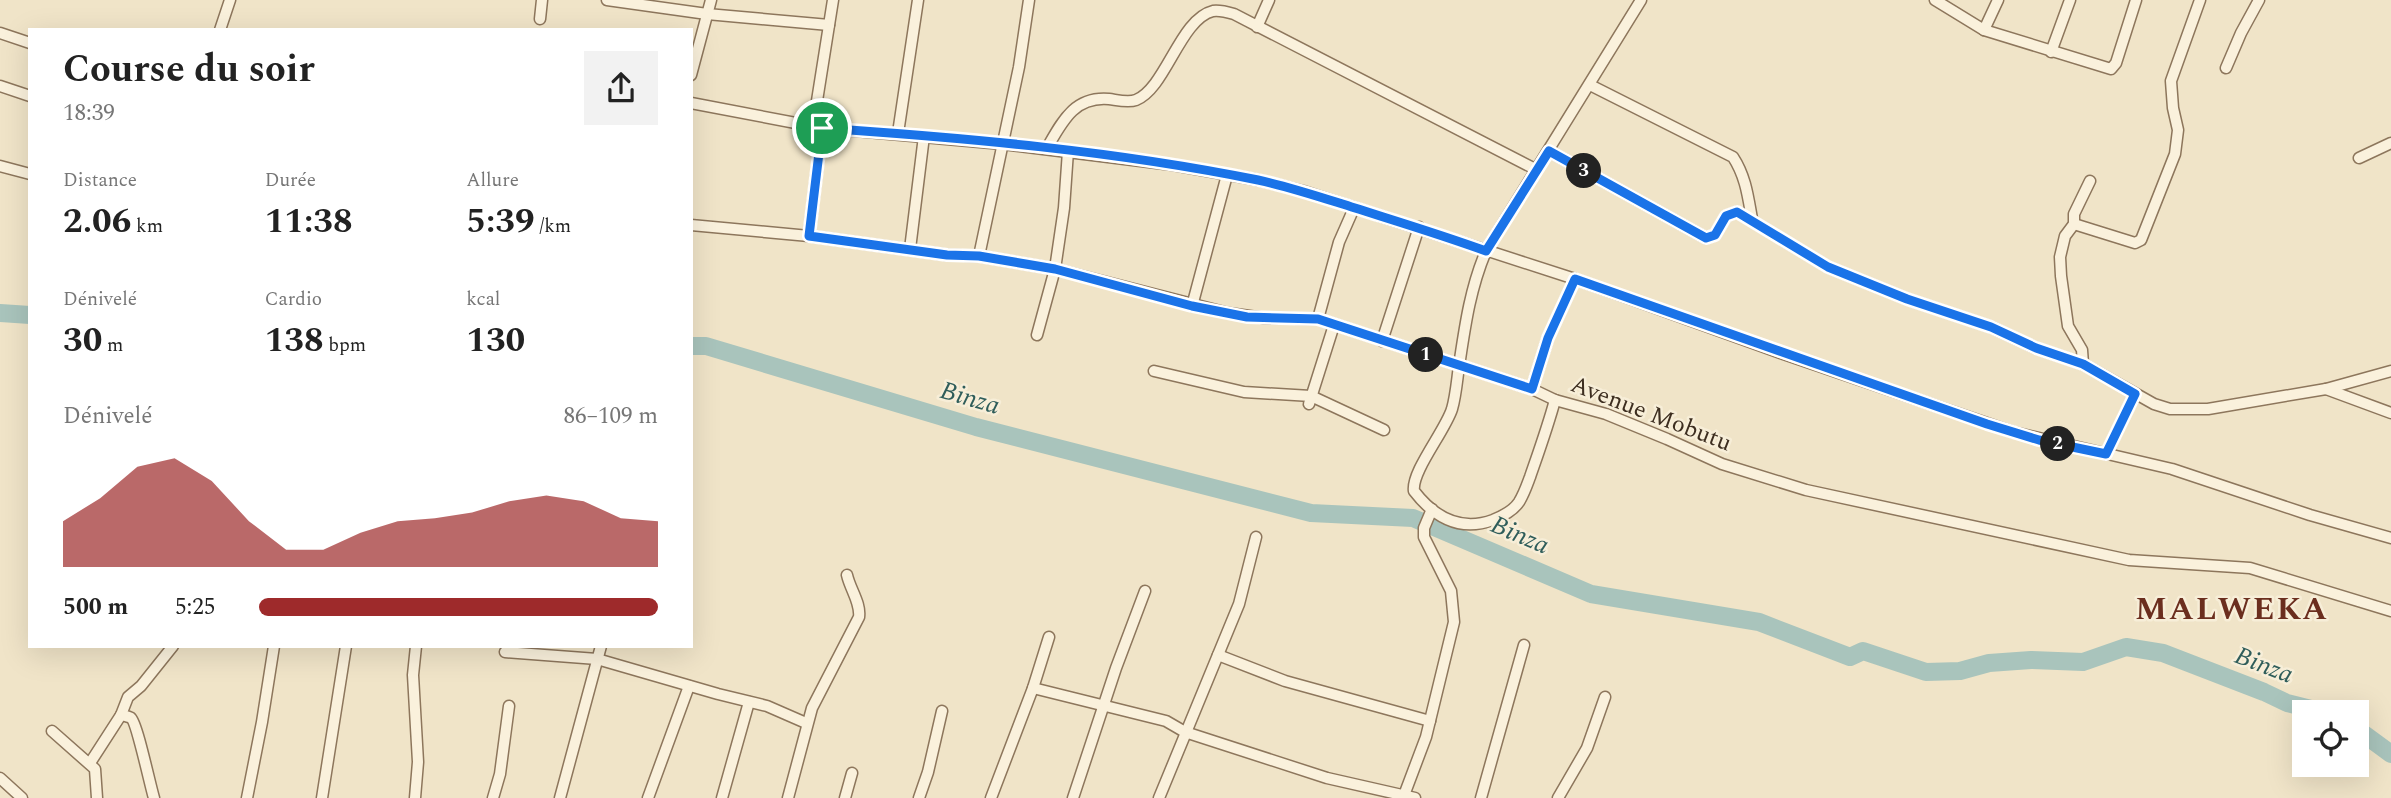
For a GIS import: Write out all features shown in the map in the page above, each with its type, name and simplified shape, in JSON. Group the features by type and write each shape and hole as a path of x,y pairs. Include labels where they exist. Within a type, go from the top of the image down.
{"street":[{"path":"221,28 230,0"},
{"path":"540,19 542,0"},
{"path":"607,0 707,14 830,25"},
{"path":"693,67 711,0"},
{"path":"809,236 818,127 834,0"},
{"path":"898,133 918,0"},
{"path":"979,256 1019,67 1029,0"},
{"path":"1257,27 1269,0"},
{"path":"1555,400 1524,492 1510,511 1487,522 1461,525 1430,512 1412,487 1417,472 1452,409 1471,292 1486,251 1641,0"},
{"path":"1935,0 1984,30 2110,69 2116,64 2137,0"},
{"path":"1984,30 1998,0"},
{"path":"2051,52 2070,0"},
{"path":"2074,225 2134,243 2141,240 2175,154 2178,131 2171,81 2200,0"},
{"path":"2226,68 2259,0"},
{"path":"1047,148 1067,114 1077,105 1100,98 1130,101 1146,94 1186,34 1203,16 1222,11 1234,14 1537,170"},
{"path":"0,33 28,42"},
{"path":"1590,85 1733,157 1742,170 1747,186 1752,219"},
{"path":"0,86 28,95"},
{"path":"693,103 818,127 1047,148 1172,164 1303,191 1575,279 1987,424 2039,440 2172,469 2310,515 2391,538"},
{"path":"910,249 925,136"},
{"path":"2359,158 2391,143"},
{"path":"1037,335 1055,269 1064,208 1068,151"},
{"path":"1549,151 1706,238 1715,235 1726,216 1737,212 1800,251 1855,278 1907,299 1991,327 2025,343 2083,364 2135,394 2169,409 2208,409 2326,389 2391,372"},
{"path":"0,166 28,173"},
{"path":"1192,306 1227,175"},
{"path":"2083,364 2082,350 2068,326 2060,257 2065,236 2074,225 2074,214 2090,181"},
{"path":"1318,319 1339,242 1354,208"},
{"name":"Avenue Mobutu","path":"693,225 809,236 947,255 979,256 1055,269 1192,306 1247,317 1318,319 1618,419 1722,464 1806,490 2129,560 2250,568 2391,611"},
{"path":"1382,341 1419,227"},
{"path":"1532,389 1548,338 1575,279"},
{"path":"1310,400 1334,325"},
{"path":"1154,372 1244,392 1310,400 1384,430"},
{"path":"2326,389 2391,413"},
{"path":"2106,454 2135,394"},
{"path":"1032,688 1167,721 1185,732 1327,778 1408,797 1452,637 1454,613 1451,591 1424,537 1424,528 1430,512"},
{"path":"1158,798 1239,604 1256,537"},
{"path":"788,798 806,723 821,687 860,612 847,575"},
{"path":"1073,798 1102,707 1145,591"},
{"path":"991,798 1049,637"},
{"path":"1481,798 1524,645"},
{"path":"90,763 121,715 128,698 171,648"},
{"path":"247,798 274,648"},
{"path":"322,798 346,648"},
{"path":"415,798 418,762 413,675 416,648"},
{"path":"560,798 600,648"},
{"path":"505,652 569,655 597,660 767,705 806,723"},
{"path":"1218,655 1284,681 1430,721"},
{"path":"648,798 689,686"},
{"path":"1558,798 1587,748 1605,696"},
{"path":"722,798 749,702"},
{"path":"493,798 500,774 509,706"},
{"path":"919,798 942,711"},
{"path":"121,715 131,718 137,726 154,798"},
{"path":"52,731 90,763 97,776 97,798"},
{"path":"845,798 852,773"},
{"path":"0,778 22,798"}],"waterway":[{"name":"Binza","path":"0,313 28,315"},
{"name":"Binza","path":"693,346 706,346 976,427 1311,513 1413,518 1591,594 1759,622 1850,657 1863,651 1926,672 1960,671 1989,663 2031,660 2083,662 2126,647 2163,653 2292,704"},
{"name":"Binza","path":"2369,738 2391,754"}],"district":[{"name":"MALWEKA","path":"2232,609"}],"route":[{"path":"822,128 1047,148 1172,164 1303,191 1486,251 1549,151 1706,238 1715,235 1726,216 1737,212 1828,267 2083,364 2135,394 2106,454 2039,440 1987,424 1575,279 1548,338 1532,389 1318,319 1247,317 1192,306 1055,269 979,256 947,255 809,236 822,128"}]}
